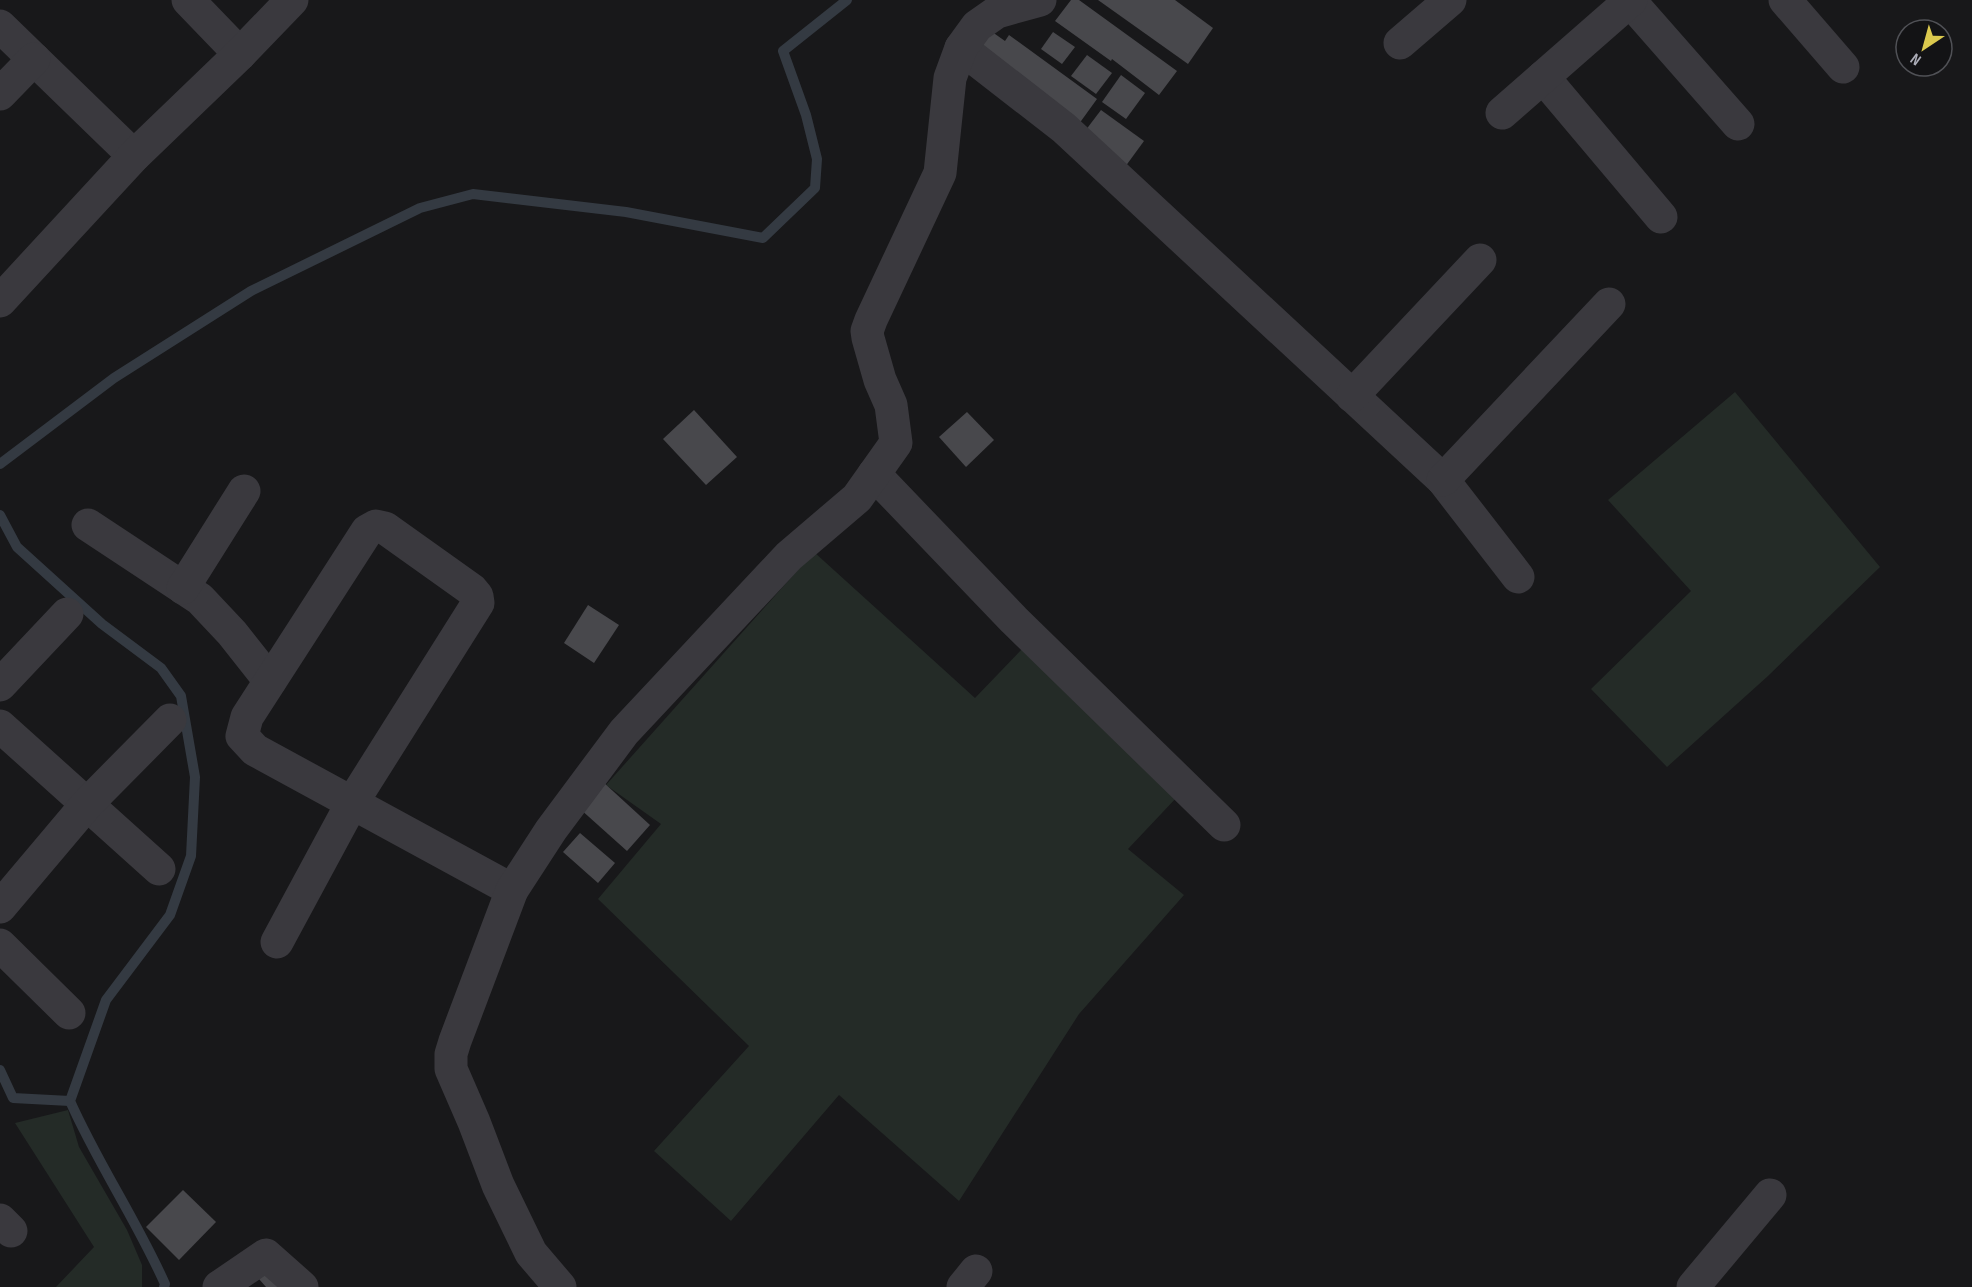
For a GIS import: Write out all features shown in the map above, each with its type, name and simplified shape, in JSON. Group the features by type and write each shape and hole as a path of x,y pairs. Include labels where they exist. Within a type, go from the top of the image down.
{"street":[{"path":"188,0 240,54"},
{"path":"0,302 134,156 240,54 292,0"},
{"path":"560,1287 531,1253 498,1185 452,1069 451,1054 454,1041 512,890 551,830 624,732 789,556 857,498 896,443 891,405 880,380 867,331 940,173 950,78 961,48 977,26 997,12 1040,0"},
{"path":"1400,43 1450,0"},
{"path":"1502,113 1630,0 1738,123"},
{"path":"1785,0 1843,67"},
{"path":"0,26 134,156"},
{"path":"961,48 1064,128 1443,480 1518,577"},
{"path":"0,93 34,59"},
{"path":"1543,77 1661,217"},
{"path":"1352,396 1480,260"},
{"path":"1443,480 1610,304"},
{"path":"874,474 1014,620 1224,825"},
{"path":"183,588 244,491"},
{"path":"88,525 200,599 232,633 270,681"},
{"path":"277,942 352,803 478,603 477,596 472,590 385,528 376,526 367,531 247,717 242,736 255,750 352,803 512,890"},
{"path":"0,685 67,614"},
{"path":"0,907 87,804 170,720"},
{"path":"0,726 159,869"},
{"path":"0,945 69,1013"},
{"path":"1693,1287 1770,1195"},
{"path":"219,1287 266,1255 302,1287"}],"shaded area":[{"path":"1735,392 1880,567 1768,676 1667,767 1591,689 1691,591 1608,500"},
{"path":"814,552 975,698 1023,648 1178,796 1128,849 1184,895 1079,1014 959,1201 839,1095 731,1221 654,1151 749,1046 598,899 661,824 606,785"},
{"path":"68,1110 79,1147 127,1230 142,1265 142,1287 56,1287 94,1247 15,1123"}],"building":[{"path":"1071,0 1079,0 1177,71 1159,95 1112,59 1111,61 1055,21"},
{"path":"1098,0 1175,0 1213,28 1188,64"},
{"path":"988,29 1005,41 1009,35 1097,99 1076,128 971,52"},
{"path":"1053,32 1075,47 1062,64 1041,49"},
{"path":"1087,55 1112,73 1096,94 1071,76"},
{"path":"1121,75 1145,93 1126,119 1102,102"},
{"path":"1101,110 1144,141 1125,167 1079,139"},
{"path":"694,410 737,457 706,485 663,439"},
{"path":"967,412 994,440 966,467 939,437"},
{"path":"588,605 619,625 594,663 564,643"},
{"path":"602,781 650,825 627,851 579,808"},
{"path":"580,833 615,863 598,883 563,852"},
{"path":"183,1190 216,1222 179,1260 146,1227"},
{"path":"276,1265 301,1287 266,1287 259,1279"}],"waterway":[{"path":"0,464 114,378 251,291 420,208 473,194 626,212 763,238 815,188 817,159 806,115 783,51 847,0"},
{"path":"0,515 17,547 102,624 161,668 181,696 195,777 191,856 170,915 106,1000 70,1101 154,1261 165,1284 164,1287"},
{"path":"0,1070 13,1098 70,1101"}]}
